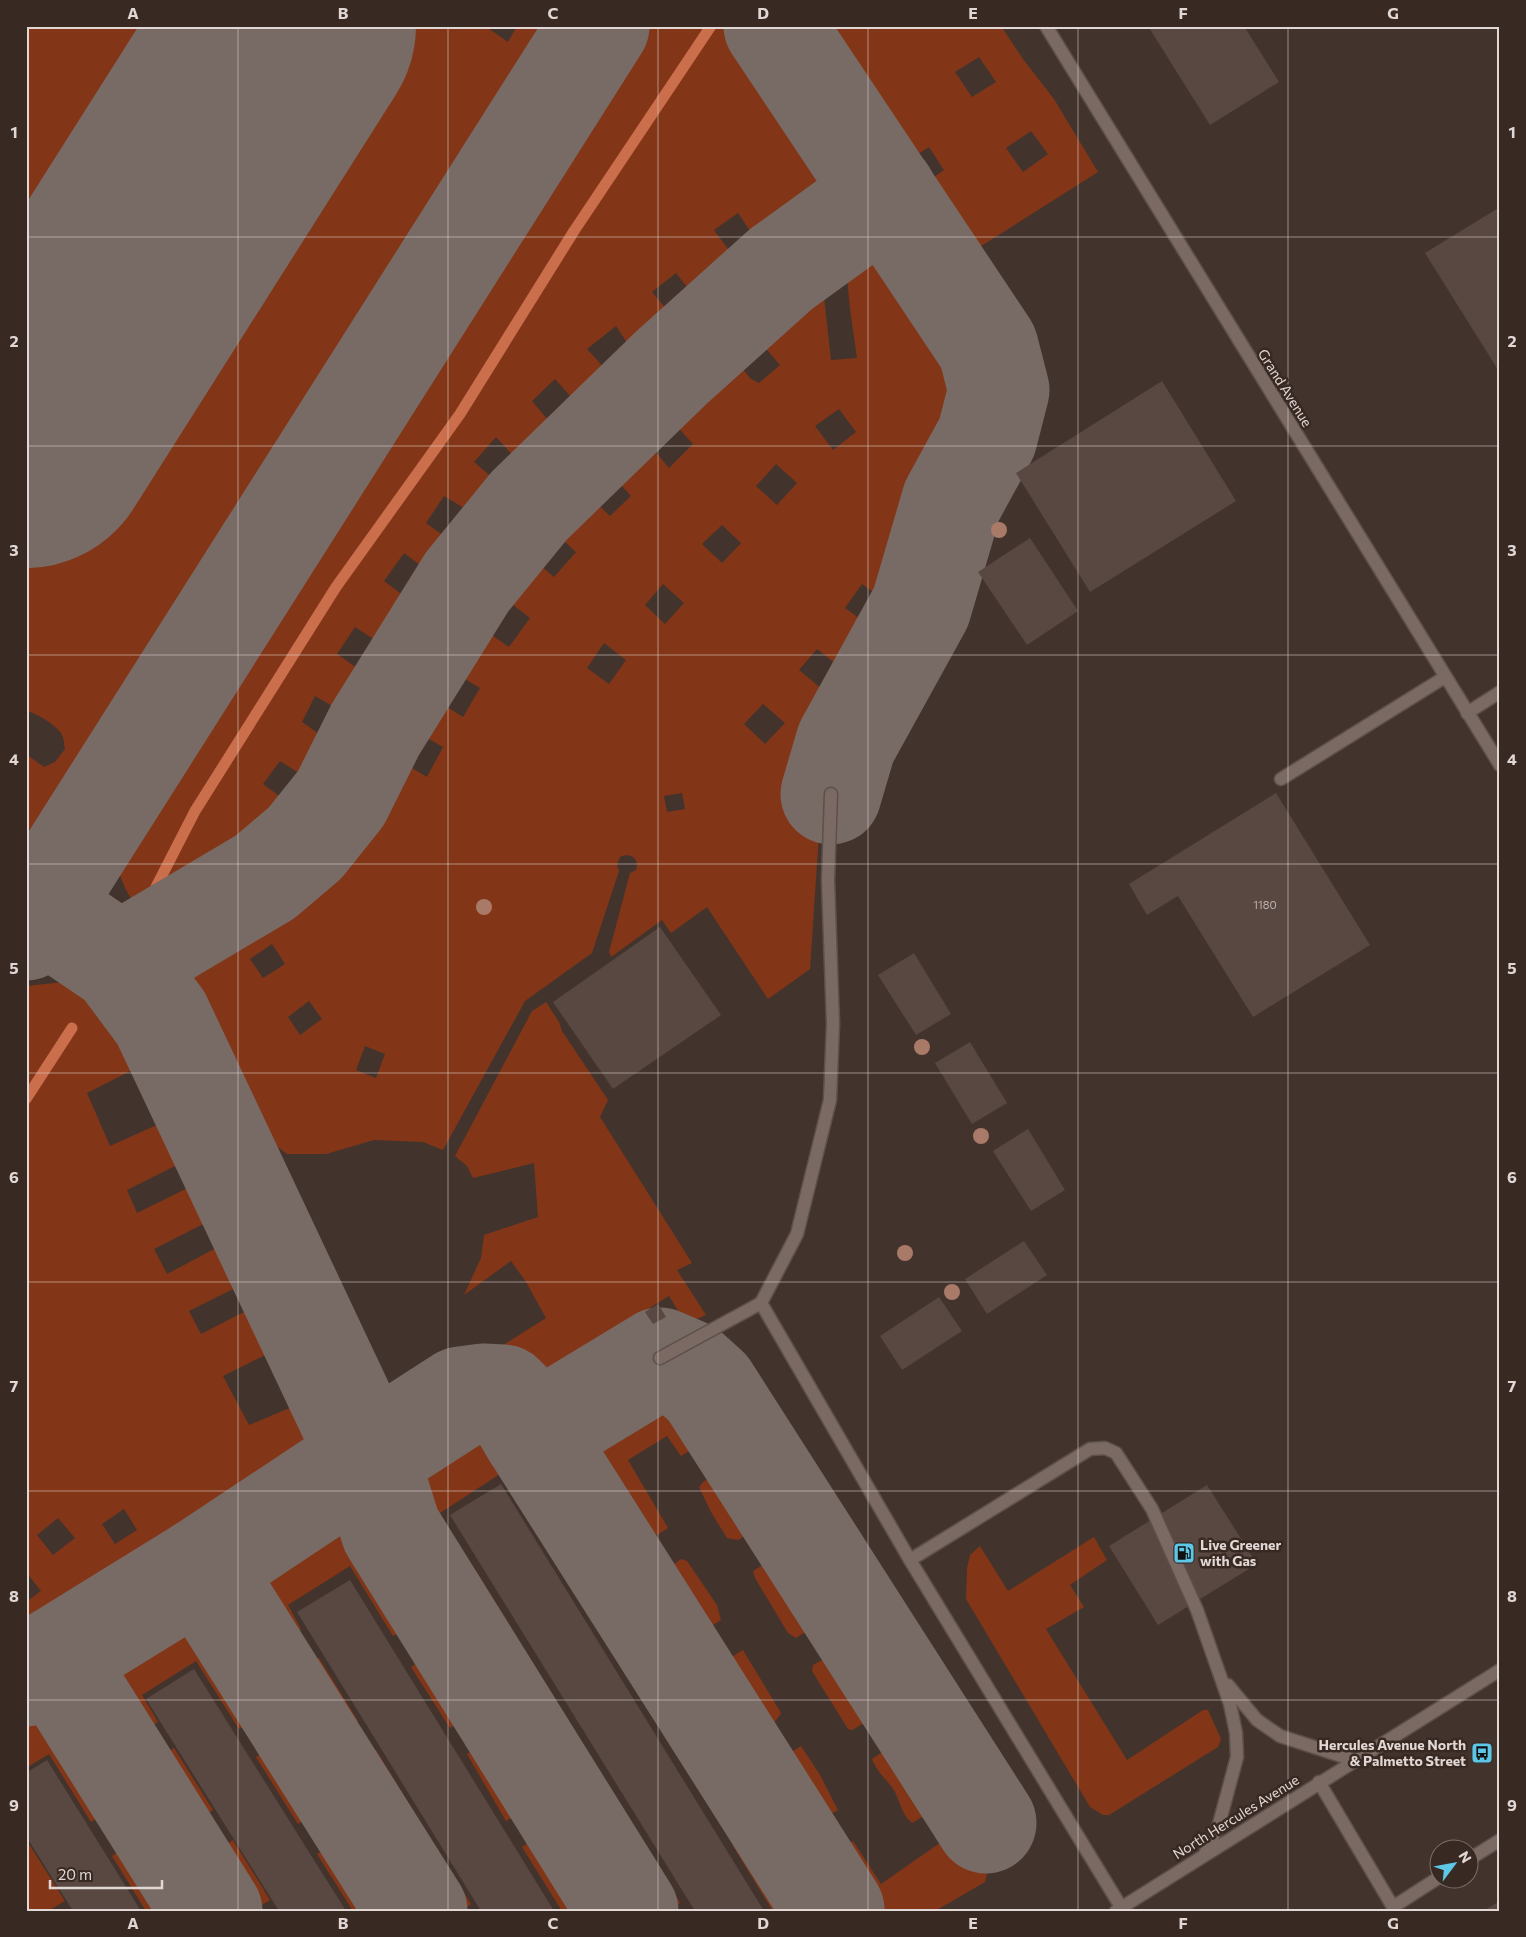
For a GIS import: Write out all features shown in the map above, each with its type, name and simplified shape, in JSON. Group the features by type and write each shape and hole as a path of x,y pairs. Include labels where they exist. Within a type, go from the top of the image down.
{"street":[{"name":"Grand Avenue","path":"1046,26 1500,765"},
{"path":"1281,779 1445,677"},
{"path":"1467,713 1500,692"},
{"path":"660,1358 761,1303 797,1234 830,1100 833,1024 828,880 832,794"},
{"path":"761,1303 910,1560 1120,1910"},
{"path":"910,1560 1090,1449 1105,1448 1116,1453 1152,1509 1197,1610 1230,1704 1237,1757 1219,1824 1205,1854"},
{"name":"North Hercules Avenue","path":"1120,1910 1205,1854 1500,1670"},
{"path":"1219,1673 1238,1699 1257,1720 1280,1736 1354,1760"},
{"path":"1319,1782 1390,1909 1428,1884"},
{"path":"1478,1854 1500,1840"}],"shaded area":[{"path":"26,26 212,26 26,320"},
{"path":"364,26 485,26 508,42 517,26 567,26 62,828 38,831 26,828 26,754 44,767 55,762 65,749 63,736 58,730 40,716 26,711 26,562"},
{"path":"630,26 754,26 853,176 846,197 820,221 772,255 765,253 738,213 714,230 748,276 708,314 676,273 652,292 679,324 682,335 646,364 641,364 616,326 587,349 617,382 619,393 594,416 587,415 555,379 532,401 557,431 562,443 535,471 520,463 496,437 474,462 509,492 510,500 491,520 484,520 444,496 426,523 462,549 454,567 440,580 404,553 384,581 420,608 419,619 408,639 399,648 386,647 355,627 337,654 371,678 375,693 358,718 351,717 315,696 302,722 339,748 343,755 330,779 323,786 280,761 263,784 294,807 299,814 298,823 277,844 204,893 161,915 141,917 125,888 111,853"},
{"path":"799,26 818,26 823,34 835,26 1001,26 1023,59 1054,99 1098,172 978,248 959,248 936,238","holes":["979,57 996,82 972,97 955,72","1031,131 1048,154 1023,172 1006,148","929,147 944,170 921,186 906,162"]},
{"path":"882,218 944,309 961,343 971,383 970,420 952,450 930,509 906,595 885,644 839,734 822,789 810,969 768,999 707,907 671,933 662,920 611,957 609,952 630,873 636,870 637,866 637,862 633,857 627,855 620,857 617,865 619,871 592,953 525,1001 443,1150 423,1142 374,1140 326,1154 287,1154 255,1130 230,1105 166,967 186,942 251,905 299,871 335,833 359,801 382,758 390,755 427,777 443,747 406,726 401,718 413,697 418,692 428,695 463,717 480,688 438,663 442,645 462,618 468,619 509,647 530,618 491,588 495,570 499,564 519,547 554,577 576,552 540,519 570,485 578,485 610,516 631,496 598,458 632,429 639,432 669,468 693,444 659,407 661,398 722,344 751,379 759,383 780,365 746,326 747,321 820,261 831,360 857,358 848,293 847,274 850,241 860,225","holes":["839,409 856,432 833,450 815,426","776,464 797,483 777,505 756,486","722,525 741,543 722,563 702,544","663,584 684,603 665,624 645,605","862,584 884,600 866,623 845,608","604,643 626,660 609,684 587,668","817,649 840,667 822,689 799,670","763,704 785,723 765,744 744,724","682,793 685,809 667,812 664,796","272,944 285,964 263,978 250,959","309,1001 322,1019 300,1035 288,1017","365,1046 385,1054 376,1078 356,1070"]},
{"path":"64,982 91,986 112,999 135,1027 154,1059 87,1093 110,1146 179,1115 199,1154 127,1190 137,1213 210,1177 225,1213 154,1249 167,1274 237,1237 257,1277 189,1311 201,1334 267,1300 287,1344 223,1376 249,1425 311,1399 317,1418 310,1442 277,1487 233,1522 26,1652 26,1602 41,1591 26,1572 26,986","holes":["124,1509 137,1530 115,1544 102,1524","58,1518 75,1538 53,1555 37,1535"]},
{"path":"546,1002 559,1022 562,1031 608,1100 600,1117 692,1263 677,1270 706,1315 686,1324 669,1296 643,1312 652,1327 667,1318 675,1330 597,1377 512,1368 497,1349 546,1318 526,1282 511,1261 464,1295 481,1258 484,1235 538,1217 534,1163 473,1178 467,1166 455,1156 532,1011"},
{"path":"720,1336 818,1487 1007,1790 985,1882 935,1911 842,1911 849,1906 822,1860 853,1841 881,1884 977,1817 983,1827 997,1817 938,1718 700,1349"},
{"path":"643,1382 692,1395 717,1434 681,1456 667,1436 628,1460 668,1528 632,1551 622,1546 565,1455 561,1440 564,1430"},
{"path":"472,1414 506,1420 568,1517 562,1532 546,1542 503,1472 440,1513 453,1535 428,1548 418,1545 395,1489 399,1461"},
{"path":"731,1464 740,1465 770,1511 770,1519 738,1540 727,1538 711,1512 699,1487 703,1482"},
{"path":"332,1499 363,1505 389,1561 417,1607 415,1623 393,1636 350,1566 288,1605 301,1629 281,1643 265,1639 235,1590 242,1557"},
{"path":"1094,1537 1107,1560 1070,1585 1084,1607 1046,1629 1127,1760 1203,1710 1208,1710 1221,1739 1218,1747 1109,1815 1103,1815 1090,1807 966,1599 967,1568 970,1555 980,1546 1008,1591"},
{"path":"788,1550 795,1551 831,1609 828,1617 796,1638 788,1633 755,1578 753,1571"},
{"path":"681,1559 687,1561 717,1605 721,1620 689,1641 681,1639 649,1585 652,1580"},
{"path":"580,1560 597,1561 626,1608 621,1623 604,1634 564,1570"},
{"path":"471,1563 511,1627 487,1640 473,1636 444,1592 447,1577"},
{"path":"178,1596 207,1602 268,1699 266,1713 239,1729 196,1661 142,1695 158,1722 135,1736 120,1734 88,1678 96,1649"},
{"path":"849,1645 856,1646 889,1698 889,1708 852,1730 848,1729 812,1671 813,1665"},
{"path":"640,1650 655,1651 685,1698 678,1714 659,1726 621,1662"},
{"path":"743,1650 781,1713 774,1722 765,1728 743,1735 715,1690 711,1679 714,1668"},
{"path":"434,1652 448,1652 477,1701 472,1715 450,1728 411,1667"},
{"path":"528,1655 568,1720 547,1732 531,1729 502,1681 505,1669"},
{"path":"319,1658 358,1721 339,1733 324,1730 295,1686 298,1670"},
{"path":"29,1691 62,1699 102,1764 83,1776 90,1786 108,1775 122,1797 118,1806 91,1822 49,1754 26,1768 26,1692"},
{"path":"909,1737 920,1747 931,1762 945,1785 947,1792 946,1803 912,1823 904,1813 895,1792 872,1759 900,1740"},
{"path":"284,1740 294,1740 330,1802 322,1810 298,1824 256,1757"},
{"path":"486,1741 504,1743 535,1795 528,1808 506,1821 467,1754"},
{"path":"694,1741 710,1742 741,1793 736,1806 716,1818 676,1754"},
{"path":"801,1746 820,1775 838,1810 810,1826 798,1825 765,1773 774,1763"},
{"path":"584,1747 624,1810 604,1823 586,1818 561,1774 563,1760"},
{"path":"174,1748 213,1810 188,1826 173,1820 146,1776 149,1764"},
{"path":"376,1750 414,1812 394,1825 379,1820 352,1776 355,1762"},
{"path":"755,1832 768,1836 799,1886 792,1899 772,1910 733,1846"},
{"path":"545,1833 563,1838 589,1882 586,1899 567,1911 562,1911 522,1847"},
{"path":"147,1838 178,1890 160,1907 146,1911 112,1856 136,1839"},
{"path":"342,1838 352,1838 380,1883 380,1897 357,1911 353,1911 317,1854"},
{"path":"642,1839 680,1903 667,1911 644,1911 617,1867 622,1851"},
{"path":"233,1840 270,1900 252,1911 228,1911 204,1870 208,1856"},
{"path":"27,1841 65,1901 48,1911 26,1911"},
{"path":"432,1841 471,1904 462,1911 437,1911 409,1866 416,1850"}],"building":[{"path":"1148,26 1244,26 1279,82 1210,125"},
{"path":"1500,207 1500,373 1425,253"},
{"path":"1162,381 1236,501 1090,592 1016,473"},
{"path":"1030,538 1078,611 1027,645 978,572"},
{"path":"1276,793 1370,945 1253,1017 1178,896 1147,915 1129,884"},
{"path":"660,927 721,1015 613,1089 553,1002"},
{"path":"914,953 951,1014 916,1035 878,975"},
{"path":"970,1042 1007,1103 972,1124 935,1063"},
{"path":"1028,1129 1065,1190 1031,1211 993,1151"},
{"path":"1024,1241 1047,1275 987,1314 965,1279"},
{"path":"939,1297 962,1331 902,1370 880,1336"},
{"path":"658,1304 666,1317 653,1324 645,1312"},
{"path":"501,1484 764,1911 695,1911 450,1515"},
{"path":"1207,1485 1257,1564 1158,1625 1109,1546"},
{"path":"350,1580 554,1911 481,1911 297,1612"},
{"path":"194,1669 346,1911 279,1911 146,1699"},
{"path":"47,1760 141,1911 73,1911 26,1836 26,1773"},
{"path":"1500,1901 1500,1911 1483,1911"}],"waterway":[{"path":"156,887 195,811 336,587 460,414 574,231 711,26"},
{"path":"26,1099 72,1028"}],"taxiway":[{"path":"26,930 599,26"},
{"path":"774,26 988,347 999,390 987,437 952,501 921,607 846,743 831,794"},
{"path":"120,963 265,877 305,843 341,798 375,730 467,582 529,506 671,368 781,269 886,193"},
{"path":"26,899 120,963 161,1018 368,1457 201,1568 26,1676"},
{"path":"628,1911 391,1530 368,1457 461,1397 483,1394 503,1395 518,1410 533,1435 660,1358 688,1370 708,1388 986,1823"},
{"path":"533,1435 834,1910"},
{"path":"201,1568 417,1911"},
{"path":"54,1659 212,1911"}],"runway":[{"path":"26,441 289,26"}],"place":[{"name":"Live Greener with Gas","path":"1184,1553"},
{"name":"Hercules Avenue North & Palmetto Street","path":"1482,1753"}]}
